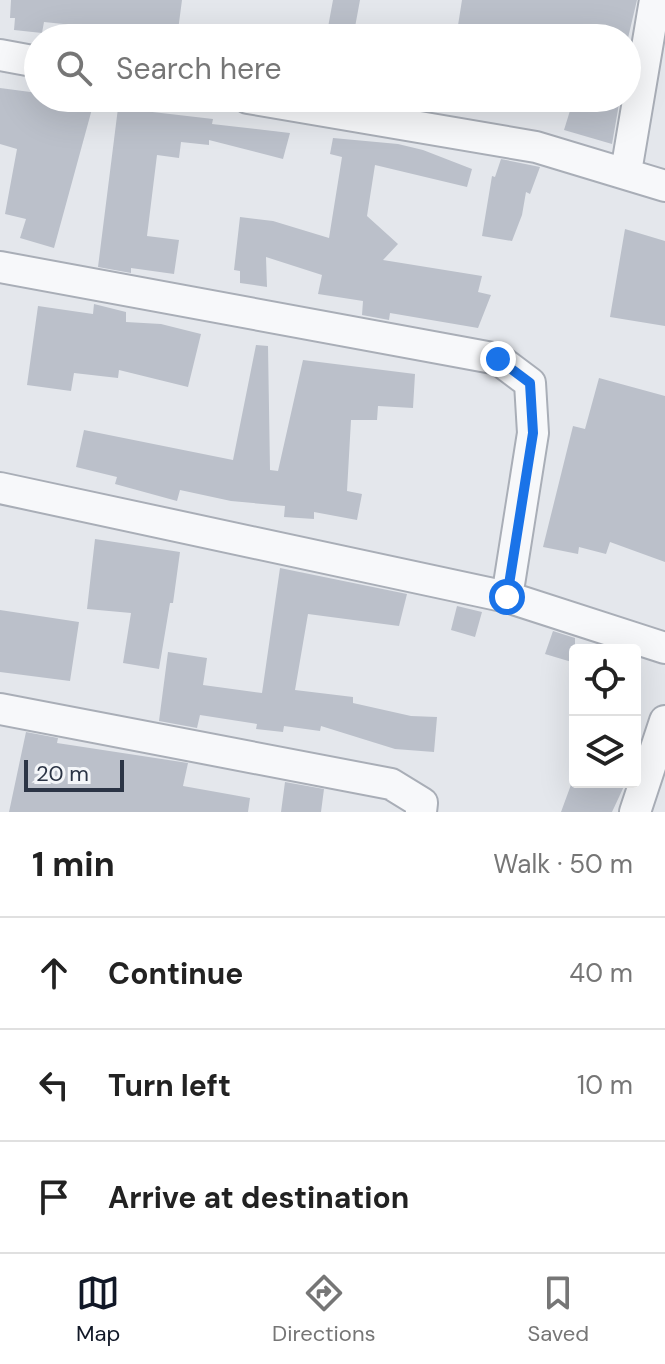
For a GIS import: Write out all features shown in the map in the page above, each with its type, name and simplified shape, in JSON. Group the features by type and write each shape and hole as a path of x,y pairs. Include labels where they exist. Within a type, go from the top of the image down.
{"street":[{"path":"641,83 655,0"},
{"path":"0,55 24,59"},
{"path":"330,112 536,147 665,186"},
{"path":"626,172 636,112"},
{"path":"0,267 498,359 530,383 533,433 507,597"},
{"path":"0,488 507,597 665,648"},
{"path":"0,709 391,784 422,803 421,812"},
{"path":"635,812 665,721"}],"building":[{"path":"11,0 182,0 179,24 44,22 24,24 24,31 14,30 15,18 10,18"},
{"path":"333,0 360,0 356,24 329,24"},
{"path":"462,0 637,0 631,24 458,24"},
{"path":"0,88 24,91 24,112 91,112 54,248 20,238 26,219 5,214 17,149 0,144"},
{"path":"117,112 153,112 213,119 212,124 290,133 283,159 209,140 209,145 181,142 179,158 157,155 147,236 179,240 174,274 131,268 131,273 98,267"},
{"path":"570,112 618,112 612,144 564,130"},
{"path":"333,138 398,144 472,169 467,187 375,165 367,216 398,244 383,260 482,276 478,292 491,295 478,328 390,313 389,320 362,315 363,301 318,294 322,275 266,257 267,287 240,283 240,271 234,270 240,217 273,221 329,238 342,157 330,154"},
{"path":"501,159 540,167 530,194 526,192 522,215 512,241 482,236 492,176 495,177"},
{"path":"625,229 665,241 665,326 610,317"},
{"path":"94,304 126,312 126,322 161,324 201,334 188,387 119,370 118,378 74,373 71,391 27,385 38,306 93,314"},
{"path":"256,345 268,346 270,470 278,471 303,360 415,374 413,408 378,406 377,420 351,420 347,491 362,494 357,520 314,512 314,519 284,517 285,506 231,501 180,490 177,501 115,484 117,477 76,467 84,430 233,460"},
{"path":"599,378 665,396 665,562 610,542 606,554 579,547 578,554 543,547 573,426 585,429"},
{"path":"95,539 180,552 159,669 123,663 131,613 87,609"},
{"path":"280,568 407,594 399,626 308,614 295,690 353,697 353,703 411,716 437,717 434,752 395,749 321,726 320,731 284,726 283,732 256,729 257,724 200,715 197,728 159,721 168,652 207,658 203,685 262,693"},
{"path":"457,606 482,612 475,637 451,630"},
{"path":"0,610 79,622 70,681 0,672"},
{"path":"553,631 575,638 575,644 569,644 569,661 545,654"},
{"path":"26,732 58,738 57,743 188,763 183,786 250,798 248,812 9,812"},
{"path":"285,782 324,789 321,812 281,812"},
{"path":"570,788 623,788 612,812 561,812"}],"route":[{"path":"498,359 530,383 533,433 507,597"}]}
